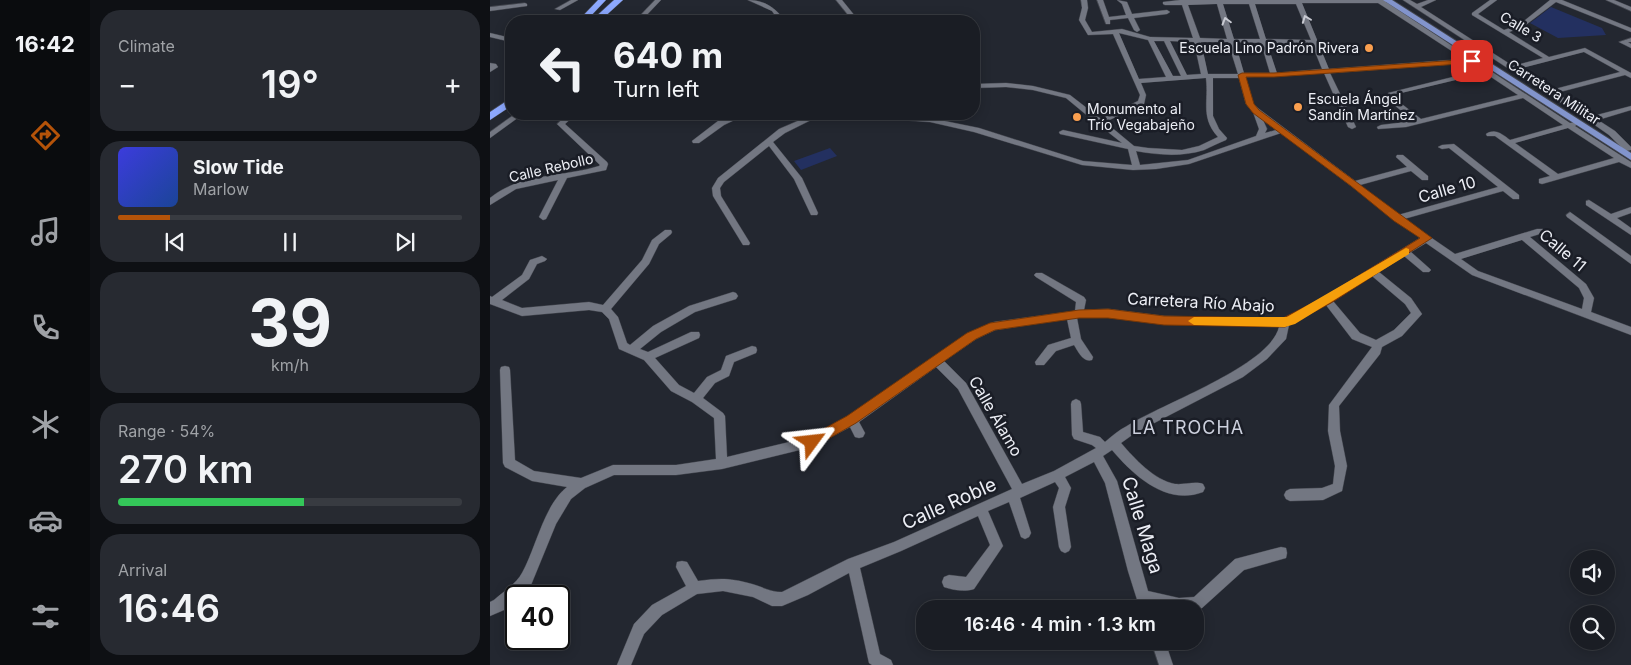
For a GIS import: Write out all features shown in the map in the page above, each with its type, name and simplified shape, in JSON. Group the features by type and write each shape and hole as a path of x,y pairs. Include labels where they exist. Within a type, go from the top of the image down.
{"highway":[{"path":"588,15 602,0"},
{"path":"604,15 623,3"},
{"path":"613,15 623,3"},
{"path":"490,106 505,94"},
{"path":"490,117 505,106"}],"main road":[{"name":"Carretera Militar","path":"1399,0 1548,93 1630,152"},
{"name":"Carretera Militar","path":"1384,1 1573,124 1630,152"},
{"path":"1436,24 1437,28 1478,54 1476,61 1492,63 1532,89 1548,93"}],"street":[{"path":"558,9 575,0"},
{"path":"644,15 658,0"},
{"path":"751,0 774,10 778,15"},
{"path":"839,0 851,15"},
{"path":"1084,0 1085,8 1082,20 1090,34 1122,31 1150,39 1314,42"},
{"path":"1098,123 1140,102 1143,95 1138,81 1106,19 1100,0"},
{"path":"1120,0 1125,2 1137,30"},
{"path":"1406,0 1548,93 1592,119 1612,133 1630,152"},
{"path":"1416,6 1433,0"},
{"name":"Calle 3","path":"1494,0 1474,14 1548,59"},
{"path":"1504,32 1521,26 1556,0 1631,30"},
{"path":"1609,0 1631,9"},
{"path":"1220,1 1250,104 1256,112 1263,129 1259,138"},
{"path":"1251,1 1274,75"},
{"path":"1298,1 1326,71 1352,127"},
{"path":"1172,19 1167,12 1164,2 1384,1"},
{"path":"1063,132 1091,136 1131,148 1167,153 1200,149 1223,138 1213,129 1208,115 1212,88 1183,2"},
{"path":"490,9 525,5"},
{"path":"1106,19 1167,12"},
{"path":"490,35 505,39"},
{"path":"501,38 505,35"},
{"path":"1150,39 1171,79"},
{"path":"1166,39 1185,78"},
{"path":"1631,40 1622,42 1631,46"},
{"path":"1512,68 1585,50 1628,74"},
{"path":"1138,81 1207,76 1274,75 1476,61 1487,71 1524,96 1573,124 1631,166"},
{"path":"490,65 495,66 490,70"},
{"path":"1419,121 1390,99 1390,94 1487,71"},
{"path":"1548,93 1628,74"},
{"path":"980,86 1006,85 1033,88 1068,96 1098,123 1131,148 1136,168"},
{"path":"1381,126 1406,125 1524,96"},
{"path":"1592,119 1631,108"},
{"path":"1256,112 1475,273 1631,331"},
{"path":"490,136 511,120"},
{"name":"Calle Rebollo","path":"490,202 497,194 535,181 602,169 604,164 561,124 565,120"},
{"path":"696,141 728,120"},
{"path":"746,243 717,196 716,188 721,180 782,131 807,120"},
{"path":"930,120 976,130 1082,163 1136,168 1189,162 1282,130"},
{"path":"1510,142 1573,124"},
{"path":"1490,134 1497,134 1510,142 1556,177"},
{"path":"1259,138 1281,138 1319,158"},
{"path":"769,141 798,178 814,213"},
{"path":"1442,147 1451,146 1516,197"},
{"path":"1400,156 1425,178"},
{"path":"1542,181 1620,159"},
{"path":"1354,184 1412,168"},
{"path":"543,217 564,177"},
{"name":"Calle 10","path":"1398,218 1504,188"},
{"path":"1589,203 1611,216 1631,232"},
{"path":"1611,216 1631,210"},
{"path":"1570,215 1631,261"},
{"path":"1453,258 1540,231"},
{"path":"605,309 646,262 655,242 668,232"},
{"name":"Calle 11","path":"1524,237 1583,286 1589,298 1586,314"},
{"name":"Carretera Río Abajo","path":"490,608 499,605 526,580 551,520 567,495 581,484 613,470 676,470 722,464 812,442 852,420 972,336 994,326 1075,314 1108,313 1164,320 1285,323 1328,300 1427,238"},
{"path":"1404,252 1426,270"},
{"path":"492,301 526,277 533,262 542,259"},
{"path":"1373,272 1408,301 1417,314 1398,333 1377,345"},
{"path":"1039,275 1081,300 1075,314 1076,340 1088,357"},
{"path":"631,350 658,329 692,309 734,296"},
{"path":"1328,300 1356,336 1377,345"},
{"path":"492,301 522,312 590,306 605,309 613,317 623,346 648,357 675,388 696,398 719,416 722,464"},
{"name":"Calle Roble","path":"624,665 639,630 657,610 695,588 723,584 754,591 772,599 782,599 854,564 898,547 981,508 1016,494 1058,475 1139,425 1239,374 1262,356 1282,336 1285,323"},
{"path":"648,357 695,335"},
{"path":"1040,362 1052,348 1076,340"},
{"path":"1290,495 1323,494 1338,487 1342,466 1334,431 1334,405 1376,351 1377,345"},
{"path":"696,398 711,380 725,373 730,359 752,350"},
{"name":"Calle Álamo","path":"937,361 962,386 1016,494 1025,533"},
{"path":"505,370 509,463 532,476 581,484"},
{"path":"1076,404 1078,435 1096,440 1104,448 1127,460 1142,474 1174,490 1200,488"},
{"path":"852,420 859,433"},
{"name":"Calle Maga","path":"1104,448 1135,571 1145,600"},
{"path":"1058,475 1065,488 1059,507 1065,547"},
{"path":"949,582 969,584 997,546 981,508"},
{"path":"1200,600 1240,564 1281,553"},
{"path":"854,564 874,658 886,665"},
{"path":"682,566 695,588"},
{"path":"1161,650 1166,665"}],"shaded area":[{"path":"1551,7 1602,28 1606,35 1558,38 1530,23"},
{"path":"830,148 837,156 801,170 794,161"}],"slow traffic":[{"path":"1194,321 1285,323 1328,300 1406,251"}],"place":[{"name":"Escuela Lino Padrón Rivera","path":"1369,48"},
{"name":"Escuela Ángel Sandín Martínez","path":"1298,107"},
{"name":"Monumento al Trío Vegabajeño","path":"1077,117"}],"district":[{"name":"LA TROCHA","path":"1188,428"}],"route":[{"path":"812,442 852,420 972,336 994,326 1079,314 1108,313 1164,320 1285,323 1328,300 1427,238 1256,112 1250,104 1242,75 1274,75 1472,61"}]}
